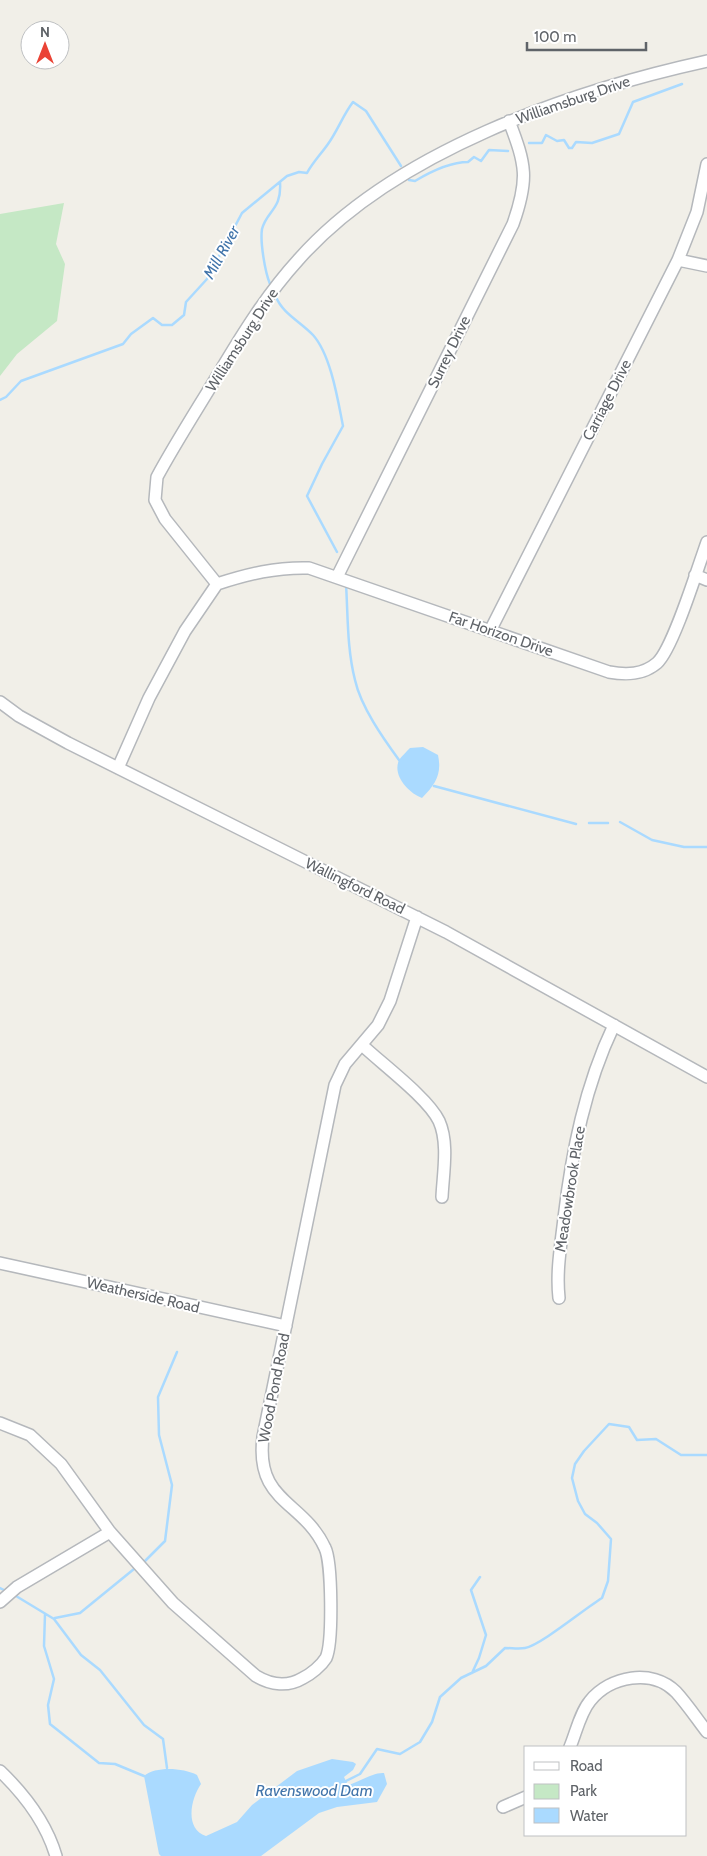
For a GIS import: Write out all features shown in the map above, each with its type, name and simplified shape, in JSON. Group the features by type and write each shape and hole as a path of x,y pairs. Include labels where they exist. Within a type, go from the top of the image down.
{"street":[{"name":"Williamsburg Drive","path":"218,584 165,519 155,500 157,477 259,308 299,258 349,212 420,164 509,121 653,73 707,61"},
{"name":"Surrey Drive","path":"337,577 513,224 521,200 525,175 521,151 509,121"},
{"name":"Carriage Drive","path":"491,629 678,260 697,212 707,164"},
{"path":"678,260 707,266"},
{"name":"Far Horizon Drive","path":"218,584 248,574 284,567 309,568 491,629 609,672 627,675 642,672 658,662 670,642 707,542"},
{"path":"695,575 707,580"},
{"path":"118,768 149,698 185,631 218,584"},
{"name":"Wallingford Road","path":"0,702 25,720 118,768 417,916 707,1077"},
{"name":"Wood Pond Road","path":"0,1423 30,1435 61,1464 110,1532 173,1603 256,1676 272,1683 290,1683 310,1674 322,1663 326,1658 329,1639 330,1561 326,1548 312,1528 278,1496 264,1476 262,1460 263,1437 335,1085 344,1064 378,1025 390,1001 417,916"},
{"name":"Meadowbrook Place","path":"559,1298 557,1276 574,1147 594,1070 614,1025"},
{"path":"362,1045 424,1103 438,1121 443,1141 442,1197"},
{"name":"Weatherside Road","path":"0,1263 286,1326"},
{"path":"0,1602 17,1587 110,1532"},
{"path":"570,1746 589,1702 607,1686 630,1677 653,1679 675,1691 707,1732"},
{"path":"0,1770 35,1811 52,1840 56,1856"},
{"path":"502,1807 524,1798"}],"green space":[{"path":"64,203 56,244 65,264 57,321 17,354 0,376 0,214"}],"water":[{"path":"423,747 438,755 439,768 437,778 422,798 417,796 403,783 397,766 399,760 410,748"},
{"name":"Ravenswood Dam","path":"332,1759 356,1764 353,1770 344,1777 348,1785 376,1774 384,1773 387,1784 377,1802 337,1807 319,1813 261,1856 161,1856 159,1854 144,1776 149,1773 170,1769 197,1775 201,1784 192,1805 192,1820 199,1832 206,1836 237,1822 252,1805 297,1771"}],"waterway":[{"name":"Mill River","path":"529,143 542,143 546,135 557,141 564,140 569,148 572,148 576,142 592,143 619,134 633,102 682,84"},
{"name":"Mill River","path":"0,400 6,397 21,381 123,344 131,334 153,318 162,325 172,325 184,315 186,302 207,279 242,213 287,176 299,172 307,173 332,139 353,102 366,111 401,166"},
{"name":"Mill River","path":"409,180 415,181 447,166 468,162 474,157 481,161 489,150 508,151"},
{"path":"270,284 263,257 262,229 277,204 280,182"},
{"path":"276,297 283,308 308,330 319,344 325,354 336,391 343,426 307,496 337,552"},
{"path":"346,584 350,656 358,690 373,722 399,760"},
{"path":"434,786 576,824"},
{"path":"620,822 652,840 684,847 707,847"},
{"path":"589,823 608,823"},
{"path":"145,1561 165,1541 172,1485 159,1435 158,1397 177,1352"},
{"path":"344,1782 360,1774 377,1749 400,1754 420,1742 432,1722 440,1697 461,1678 486,1666 505,1648 525,1648 552,1634 602,1598 608,1581 611,1539 597,1523 585,1514 578,1501 572,1478 575,1464 584,1451 609,1424 629,1427 637,1440 656,1439 681,1455 707,1455"},
{"path":"55,1618 80,1613 134,1569"},
{"path":"472,1673 486,1635 471,1590 480,1577"},
{"path":"0,1588 4,1590"},
{"path":"16,1596 54,1619 81,1655 100,1670 144,1725 163,1739 167,1768"},
{"path":"45,1614 44,1646 54,1679 48,1705 50,1724 99,1763 115,1764 144,1776"}]}
